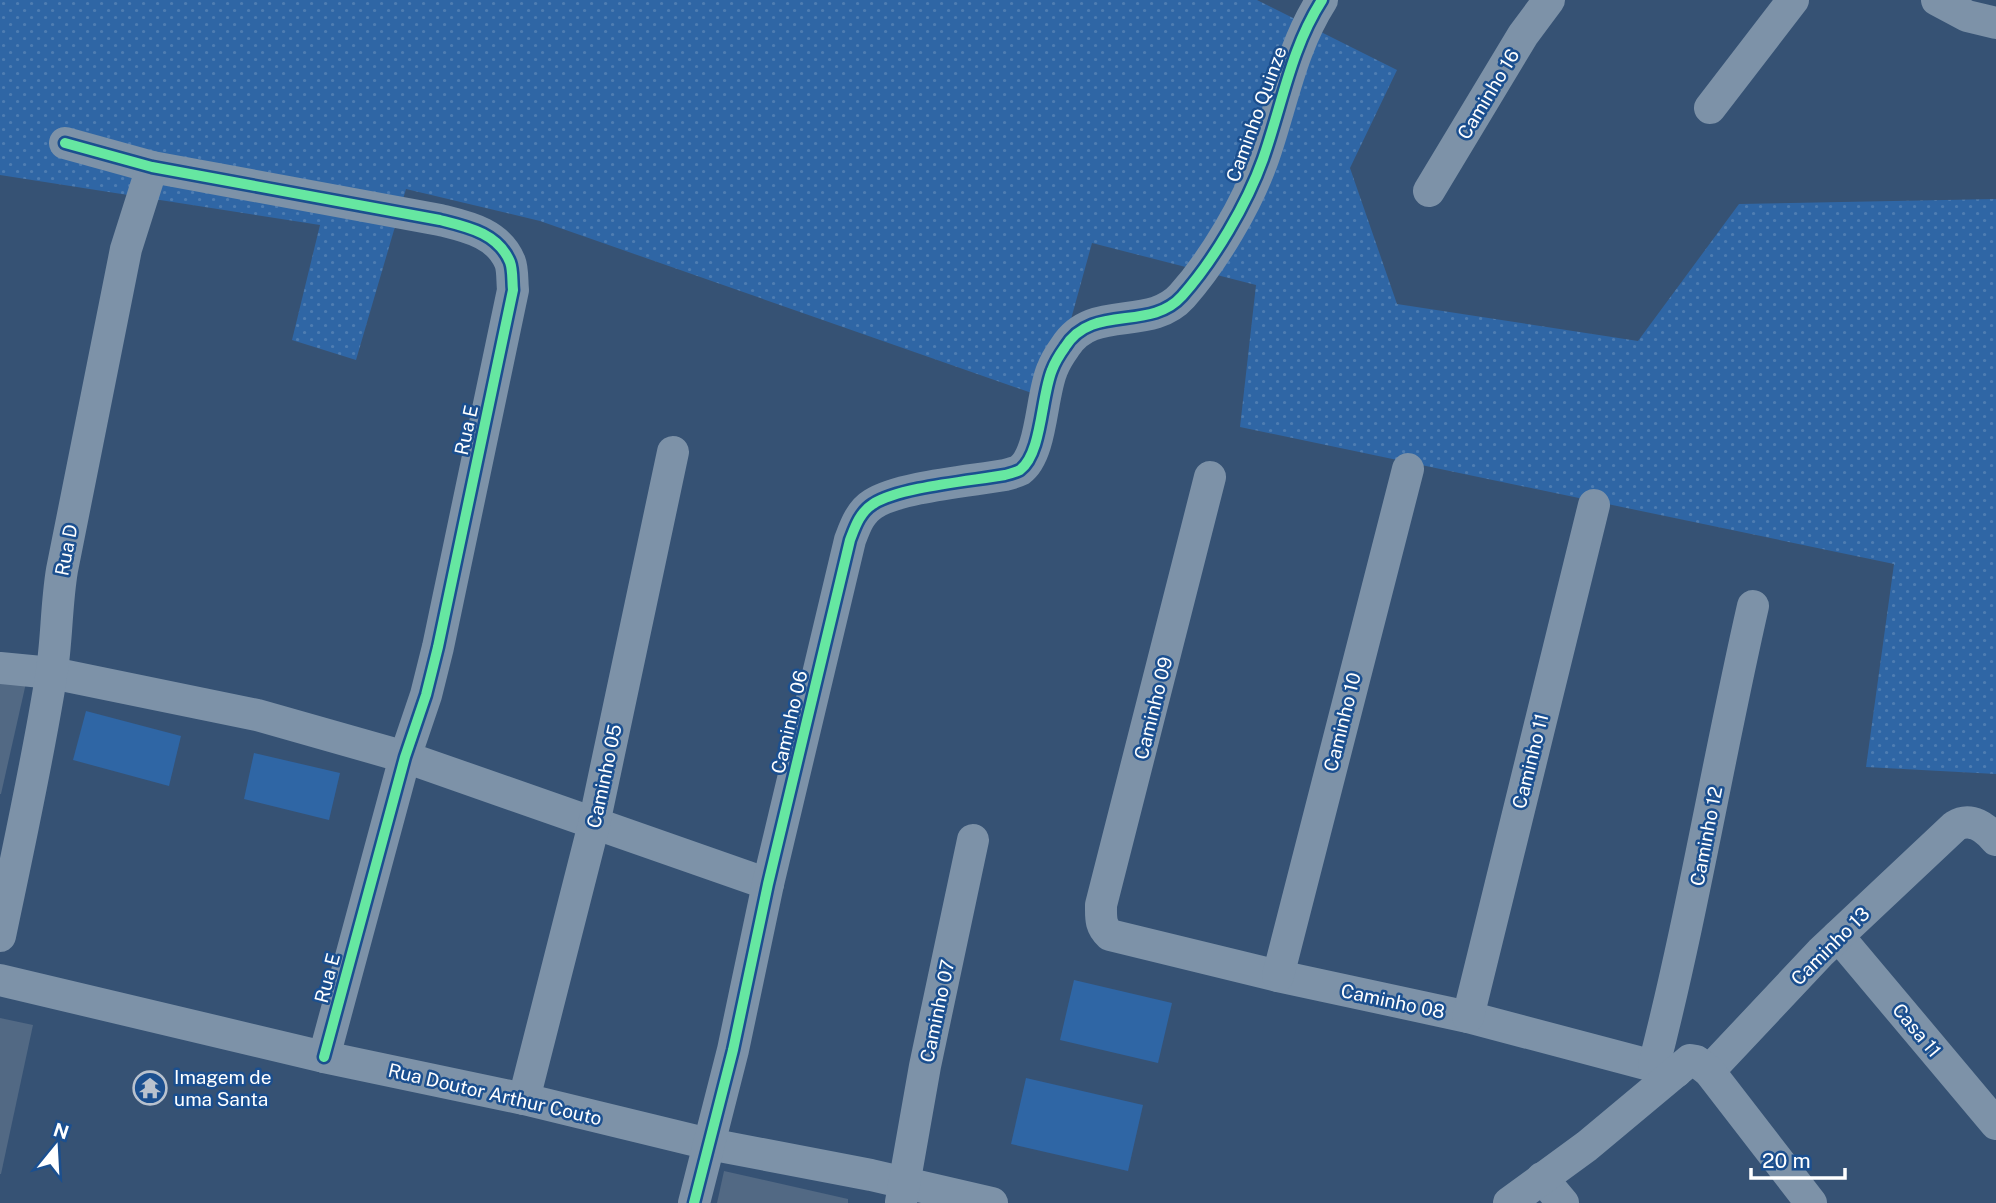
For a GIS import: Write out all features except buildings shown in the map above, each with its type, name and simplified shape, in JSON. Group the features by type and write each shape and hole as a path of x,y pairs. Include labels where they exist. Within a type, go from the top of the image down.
{"street":[{"name":"Caminho Quinze","path":"1037,432 1052,370 1067,343 1084,327 1107,319 1139,317 1163,310 1181,298 1218,247 1262,160 1292,61 1322,0"},
{"name":"Caminho 16","path":"1429,191 1523,35 1549,0"},
{"path":"1710,108 1793,0"},
{"path":"1937,0 1967,16 1996,23"},
{"name":"Rua E","path":"65,143 152,167 427,217 473,228 499,243 511,263 513,290 439,647 405,757 324,1057"},
{"name":"Rua D","path":"0,936 33,780 52,673 57,602 70,530 126,249 152,167"},
{"name":"Caminho 06","path":"694,1203 733,1050 768,884 850,540 857,522 870,505 891,494 1005,475 1020,469 1032,454 1037,432"},
{"name":"Caminho 05","path":"524,1099 594,824 673,452"},
{"name":"Caminho 10","path":"1278,976 1408,468"},
{"name":"Caminho 09","path":"1110,934 1102,926 1101,905 1210,477"},
{"name":"Caminho 11","path":"1468,1017 1594,505"},
{"name":"Caminho 12","path":"1681,1068 1678,973 1729,712 1753,606"},
{"path":"0,668 52,673 257,715 405,757 768,884"},
{"name":"Caminho 13","path":"1509,1203 1587,1146 1838,936 1955,826 1961,822 1977,825 1987,830 1996,840"},
{"name":"Caminho 07","path":"902,1193 925,1066 973,839"},
{"name":"Caminho 08","path":"1110,934 1278,976 1468,1017 1681,1068"},
{"name":"Casa 11","path":"1838,936 1996,1124"},
{"name":"Rua Doutor Arthur Couto","path":"0,980 324,1057 524,1099 902,1193 992,1203"},
{"path":"1681,1068 1811,1203"},
{"path":"1542,1178 1563,1203"}],"shaded area":[{"path":"0,0 1257,0 1397,70 1350,168 1397,304 1638,341 1739,204 1996,199 1996,774 1866,767 1894,564 1240,427 1256,285 1092,243 1049,399 540,221 406,189 356,360 292,340 320,225 0,175"},
{"path":"86,711 181,736 169,786 73,760"},
{"path":"254,753 340,773 329,820 244,799"},
{"path":"1074,980 1172,1003 1158,1063 1060,1040"},
{"path":"1026,1078 1143,1105 1128,1171 1011,1144"}],"cycle path":[{"path":"694,1203 733,1050 768,884 850,540 858,520 873,504 900,493 1020,470 1033,451 1053,367 1076,334 1105,321 1154,313 1169,307 1182,296 1217,249 1248,194 1263,159 1302,38 1322,0"},
{"path":"65,143 152,167 461,225 498,244 511,265 513,290 438,647 426,695 405,757 324,1057"}],"place":[{"name":"Imagem de uma Santa","path":"150,1088"}]}
